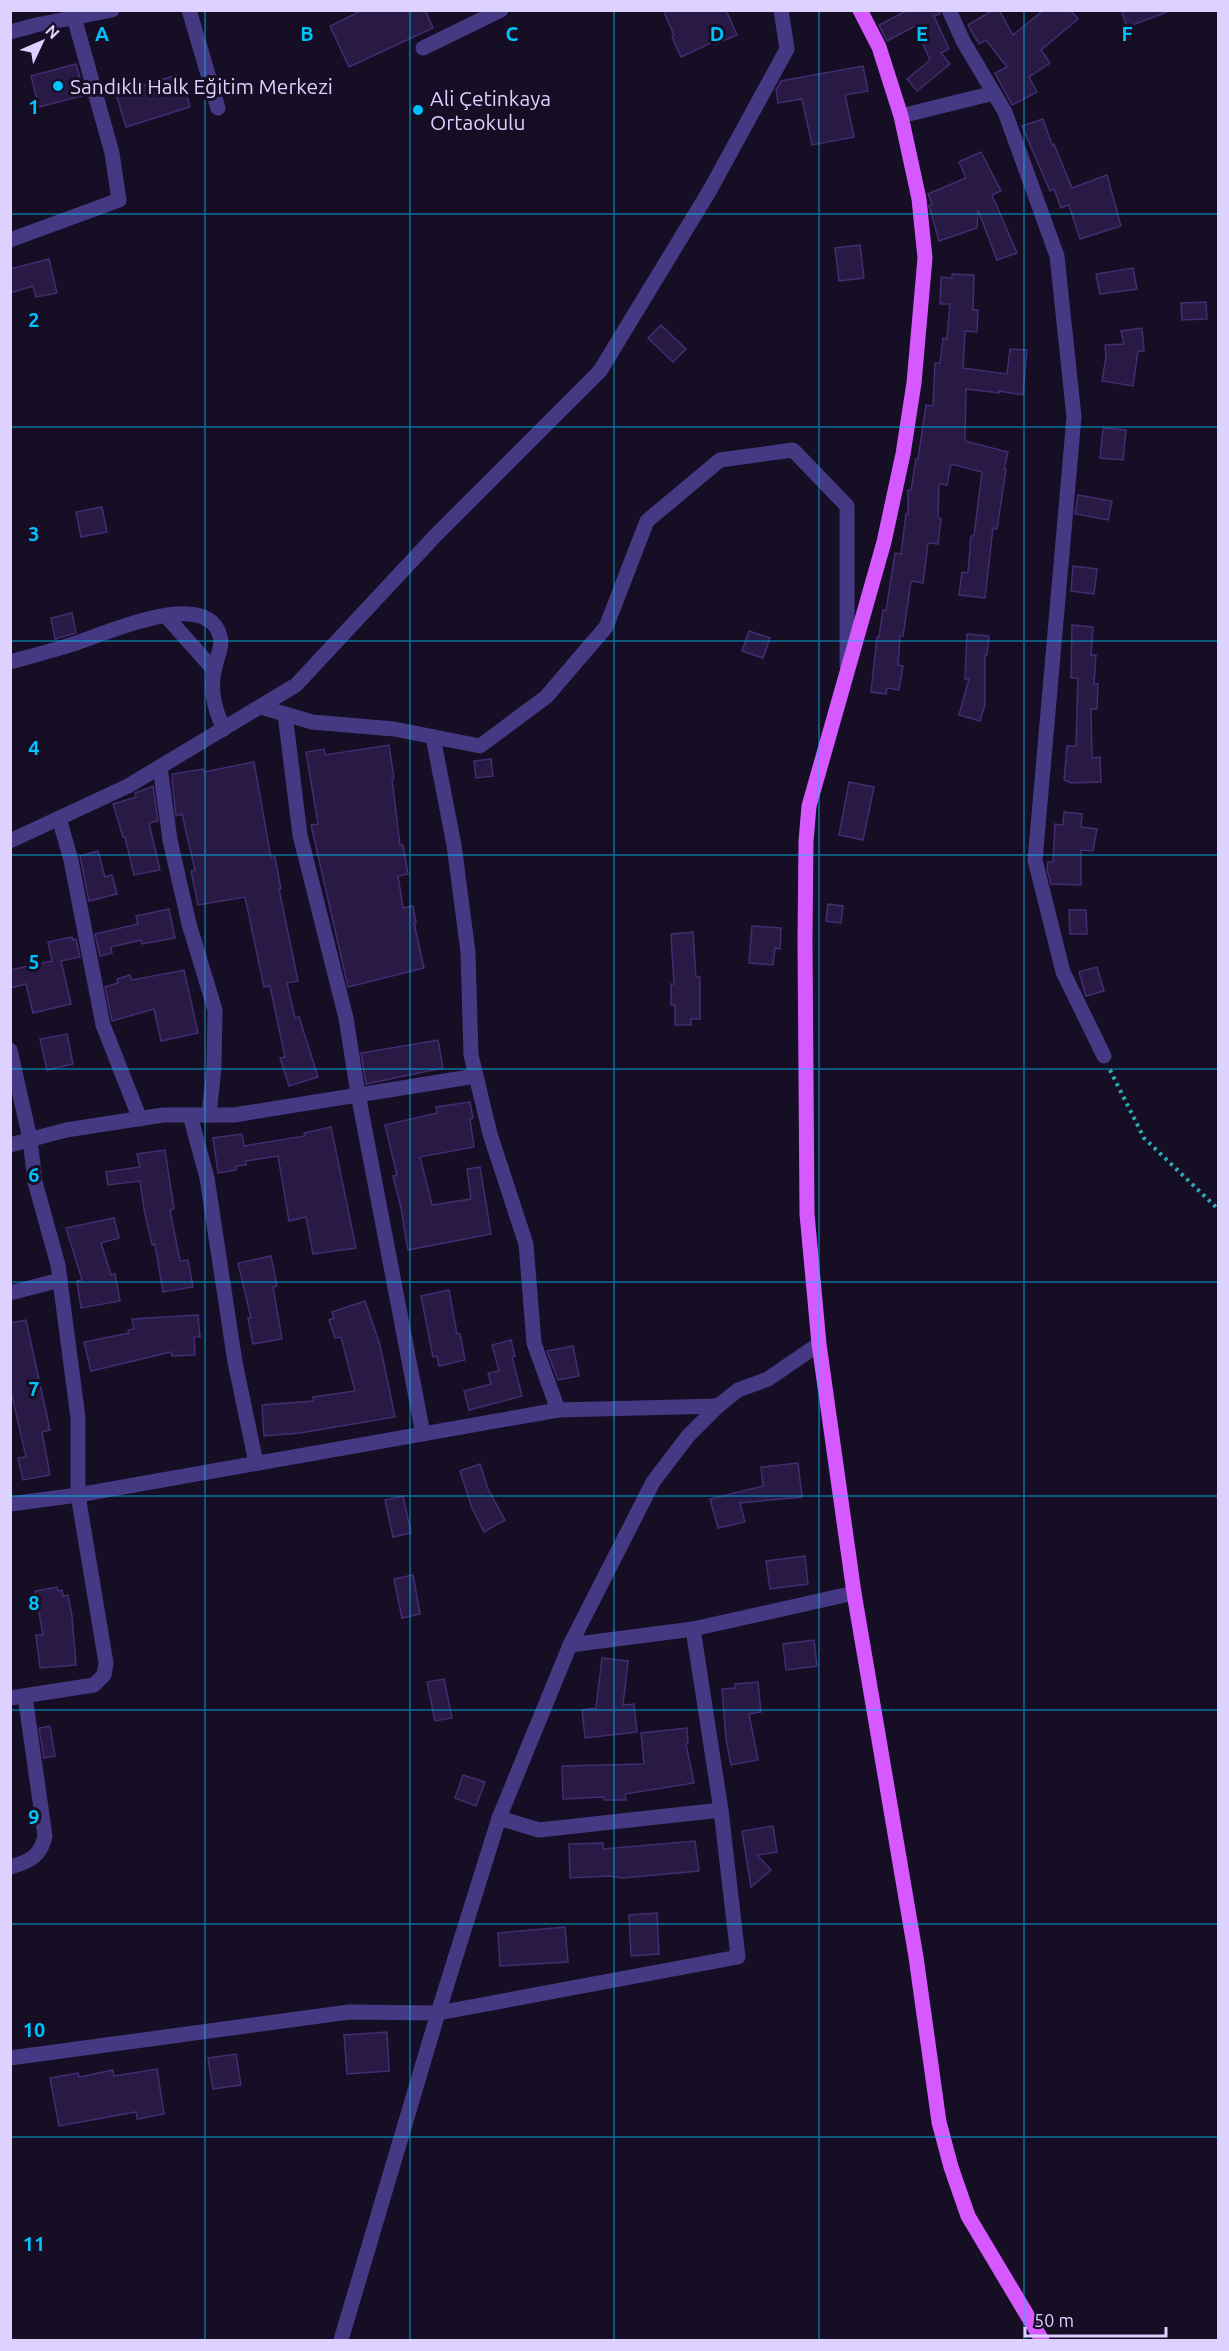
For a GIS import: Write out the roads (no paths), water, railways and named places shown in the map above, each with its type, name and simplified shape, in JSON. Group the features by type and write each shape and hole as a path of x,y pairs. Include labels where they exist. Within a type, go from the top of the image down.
{"main road":[{"path":"860,10 879,47 901,116 919,199 925,258 914,383 903,454 884,542 809,806 806,841 807,1214 819,1344 854,1593 916,1957 939,2122 968,2216 1042,2340"}],"street":[{"path":"10,32 112,10"},
{"path":"189,10 218,108"},
{"path":"423,48 501,10"},
{"path":"10,841 128,786 296,685 435,536 600,371 710,190 787,49 781,10"},
{"path":"956,13 963,41 1005,112 1057,256 1074,417 1035,860 1063,972 1104,1056"},
{"path":"10,240 118,200 112,153 74,18"},
{"path":"901,116 994,93"},
{"path":"261,707 312,722 394,729 480,746 546,697 606,627 647,521 720,460 793,450 847,506 847,672"},
{"path":"10,662 73,644 145,619 197,614 205,617 216,627 221,640 214,670 213,697 224,729"},
{"path":"166,616 214,670"},
{"path":"285,714 300,835 346,1018 358,1094 423,1434"},
{"path":"433,737 454,845 467,941 471,1055 490,1134 526,1244 534,1343 558,1410"},
{"path":"160,767 170,840 189,924 215,1010 214,1066 209,1115"},
{"path":"59,818 70,860 104,1025 140,1119"},
{"path":"10,1050 30,1139 35,1182 58,1265 78,1418 78,1495 106,1669 94,1685 18,1697 45,1836 40,1851 34,1858 10,1867"},
{"path":"10,1144 66,1130 140,1119 189,1115 234,1115 476,1076"},
{"path":"189,1115 207,1178 235,1362 256,1463"},
{"path":"10,1293 60,1280"},
{"path":"341,2340 438,2013 499,1818 570,1645 653,1482 688,1436 738,1390 768,1379 819,1344"},
{"path":"10,1504 78,1495 558,1410 718,1406"},
{"path":"570,1645 693,1629 854,1593"},
{"path":"10,2058 349,2012 438,2013 738,1957 721,1810 693,1629"},
{"path":"499,1818 539,1830 721,1810"}],"place":[{"name":"Sandıklı Halk Eğitim Merkezi","path":"58,86"},
{"name":"Ali Çetinkaya Ortaokulu","path":"418,110"}]}
